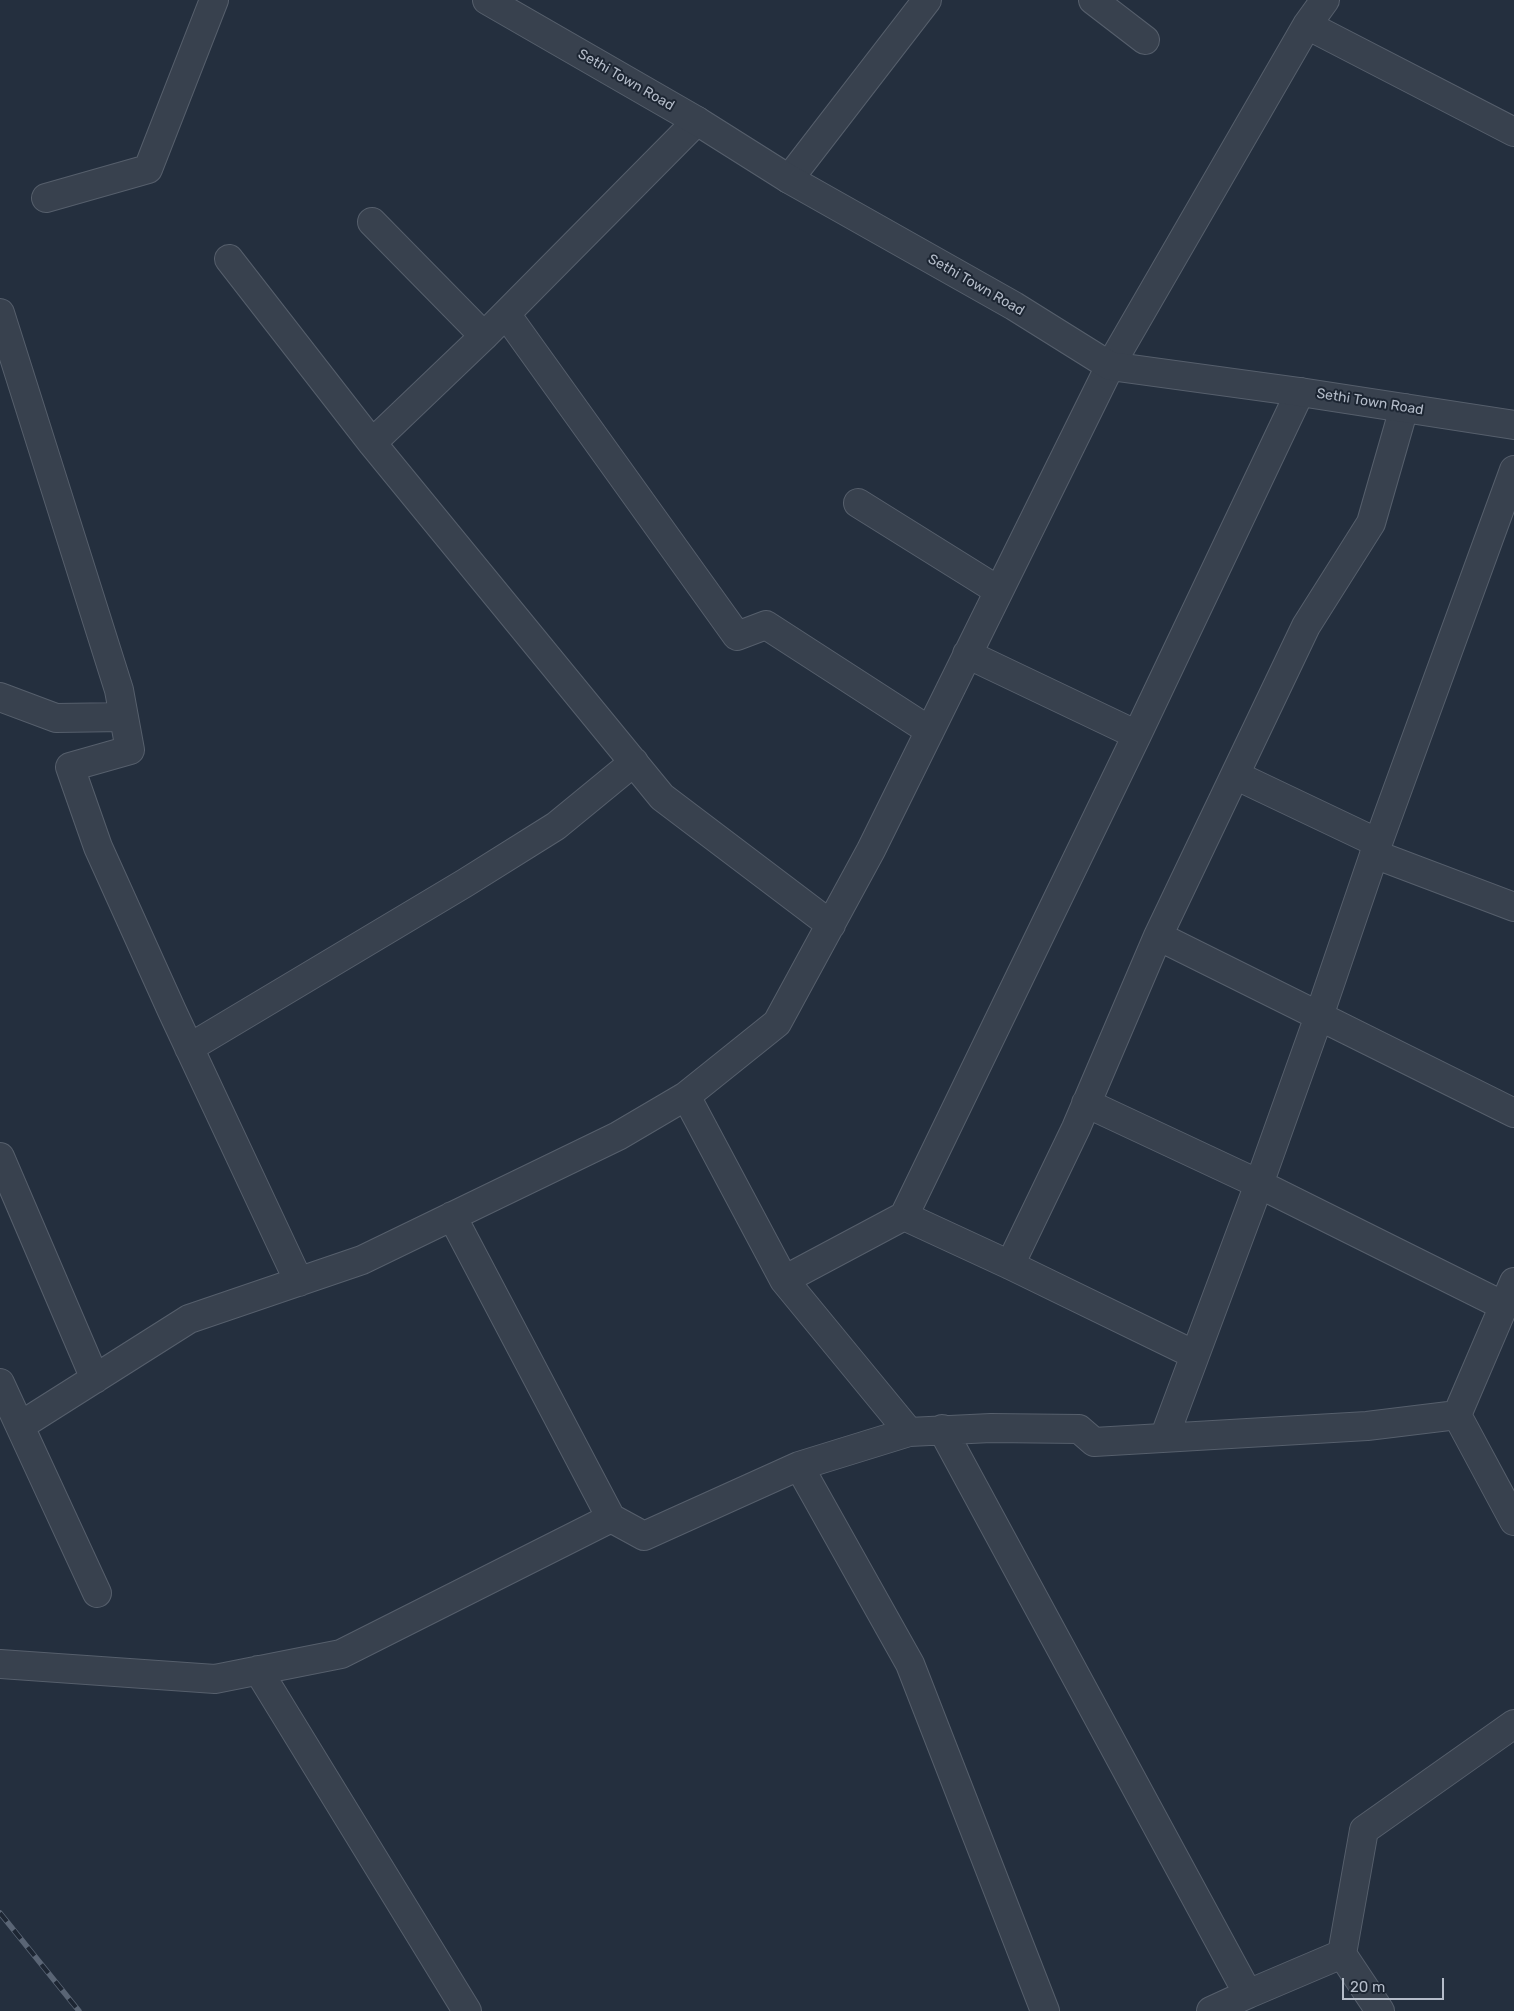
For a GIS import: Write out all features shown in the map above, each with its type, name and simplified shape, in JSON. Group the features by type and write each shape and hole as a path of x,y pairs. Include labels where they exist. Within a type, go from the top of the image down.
{"street":[{"path":"46,198 148,169 214,0"},
{"name":"Sethi Town Road","path":"487,0 697,121 790,179 1014,306 1110,366 1300,392 1514,425"},
{"path":"790,179 927,0"},
{"path":"1094,0 1145,40"},
{"path":"20,1426 189,1319 362,1260 618,1136 686,1096 777,1023 832,925 1110,366 1307,25 1325,0"},
{"path":"1307,25 1514,132"},
{"path":"372,443 484,336 697,121"},
{"path":"372,222 484,336"},
{"path":"229,259 372,443 662,797 832,925"},
{"path":"0,313 119,690 130,750 70,766 98,847 189,1048 299,1282"},
{"path":"506,314 737,636 766,626 930,731"},
{"path":"784,1280 904,1216 1138,734 1300,392"},
{"path":"1010,1265 1086,1103 1158,936 1306,626 1371,523 1404,408"},
{"path":"1164,1438 1259,1184 1376,848 1514,470"},
{"path":"858,503 999,591"},
{"path":"968,654 1138,734"},
{"path":"0,697 56,718 124,717"},
{"path":"189,1048 465,883 556,826 634,762"},
{"path":"1236,775 1376,848 1512,899"},
{"path":"1158,936 1514,1113"},
{"path":"686,1096 784,1280 909,1432"},
{"path":"1086,1103 1259,1184 1509,1294 1457,1415"},
{"path":"0,1157 95,1379"},
{"path":"452,1216 611,1518 644,1536 798,1466 909,1432 942,1429 1079,1429 1094,1442 1367,1426 1457,1415"},
{"path":"904,1216 1010,1265 1195,1356"},
{"path":"0,1383 97,1593"},
{"path":"1457,1415 1514,1522"},
{"path":"942,1429 1248,1994"},
{"path":"798,1466 910,1664 1045,2011"},
{"path":"0,1664 215,1678 342,1654 611,1518"},
{"path":"258,1670 467,2011"},
{"path":"1380,2011 1342,1954 1364,1830 1514,1724"},
{"path":"1211,2011 1342,1954"}],"railway":[{"path":"0,1913 79,2011"}]}
